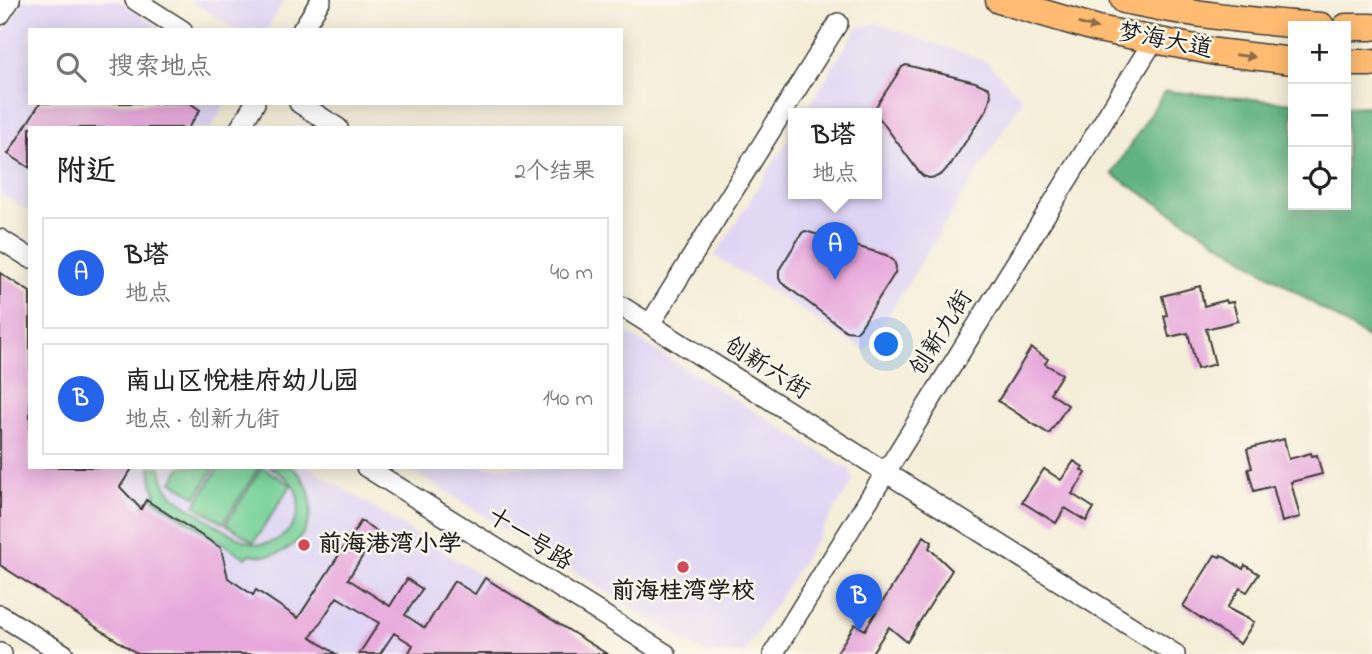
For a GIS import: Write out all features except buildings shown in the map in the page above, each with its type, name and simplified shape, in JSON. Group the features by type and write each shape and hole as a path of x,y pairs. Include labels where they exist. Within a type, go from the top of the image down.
{"main road":[{"name":"梦海大道","path":"999,0 1098,29 1216,52 1288,60"},
{"name":"梦海大道","path":"1124,0 1172,11 1288,24"},
{"path":"1351,27 1372,27"},
{"path":"1351,63 1372,63"}],"street":[{"path":"0,15 10,0"},
{"path":"135,0 179,28"},
{"path":"303,28 321,0"},
{"path":"650,324 838,23"},
{"name":"创新九街","path":"773,654 1154,40"},
{"path":"241,126 254,105"},
{"path":"302,105 335,126"},
{"path":"0,228 28,245"},
{"path":"0,239 28,257"},
{"name":"创新六街","path":"623,307 1175,654"},
{"name":"十一号路","path":"369,469 666,654"},
{"path":"387,469 593,597"},
{"path":"0,615 64,654"}],"shaded area":[{"path":"24,0 116,0 160,28 28,28 28,105 225,105 212,126 28,126 28,211 0,193 0,38"},
{"path":"190,0 285,0 267,28 233,28"},
{"path":"876,23 987,62 1023,99 866,351 715,256 788,139 788,199 882,199 882,108 808,108 857,28"},
{"name":"前海桂湾学校","path":"623,330 851,471 853,481 744,654 707,654 409,469 623,469"},
{"name":"前海港湾小学","path":"132,469 312,469 485,578 437,654 279,654 120,487"}],"green space":[{"path":"1165,91 1288,103 1288,210 1351,210 1351,107 1372,106 1372,341 1112,174"},
{"path":"150,469 161,469 166,485 177,499 228,532 257,544 278,539 286,533 297,515 297,494 292,484 273,469 294,469 304,481 310,497 310,513 306,528 297,541 284,551 268,555 250,554 246,558 153,499 156,493"},
{"path":"180,469 214,469 196,497 172,482"},
{"path":"218,469 258,469 223,523 195,505"},
{"path":"261,469 291,485 254,542 226,524"}],"place":[{"name":"B塔","path":"835,280"},
{"name":"前海港湾小学","path":"304,545"},
{"name":"前海桂湾学校","path":"683,567"},
{"name":"南山区悦桂府幼儿园","path":"859,632"}]}
